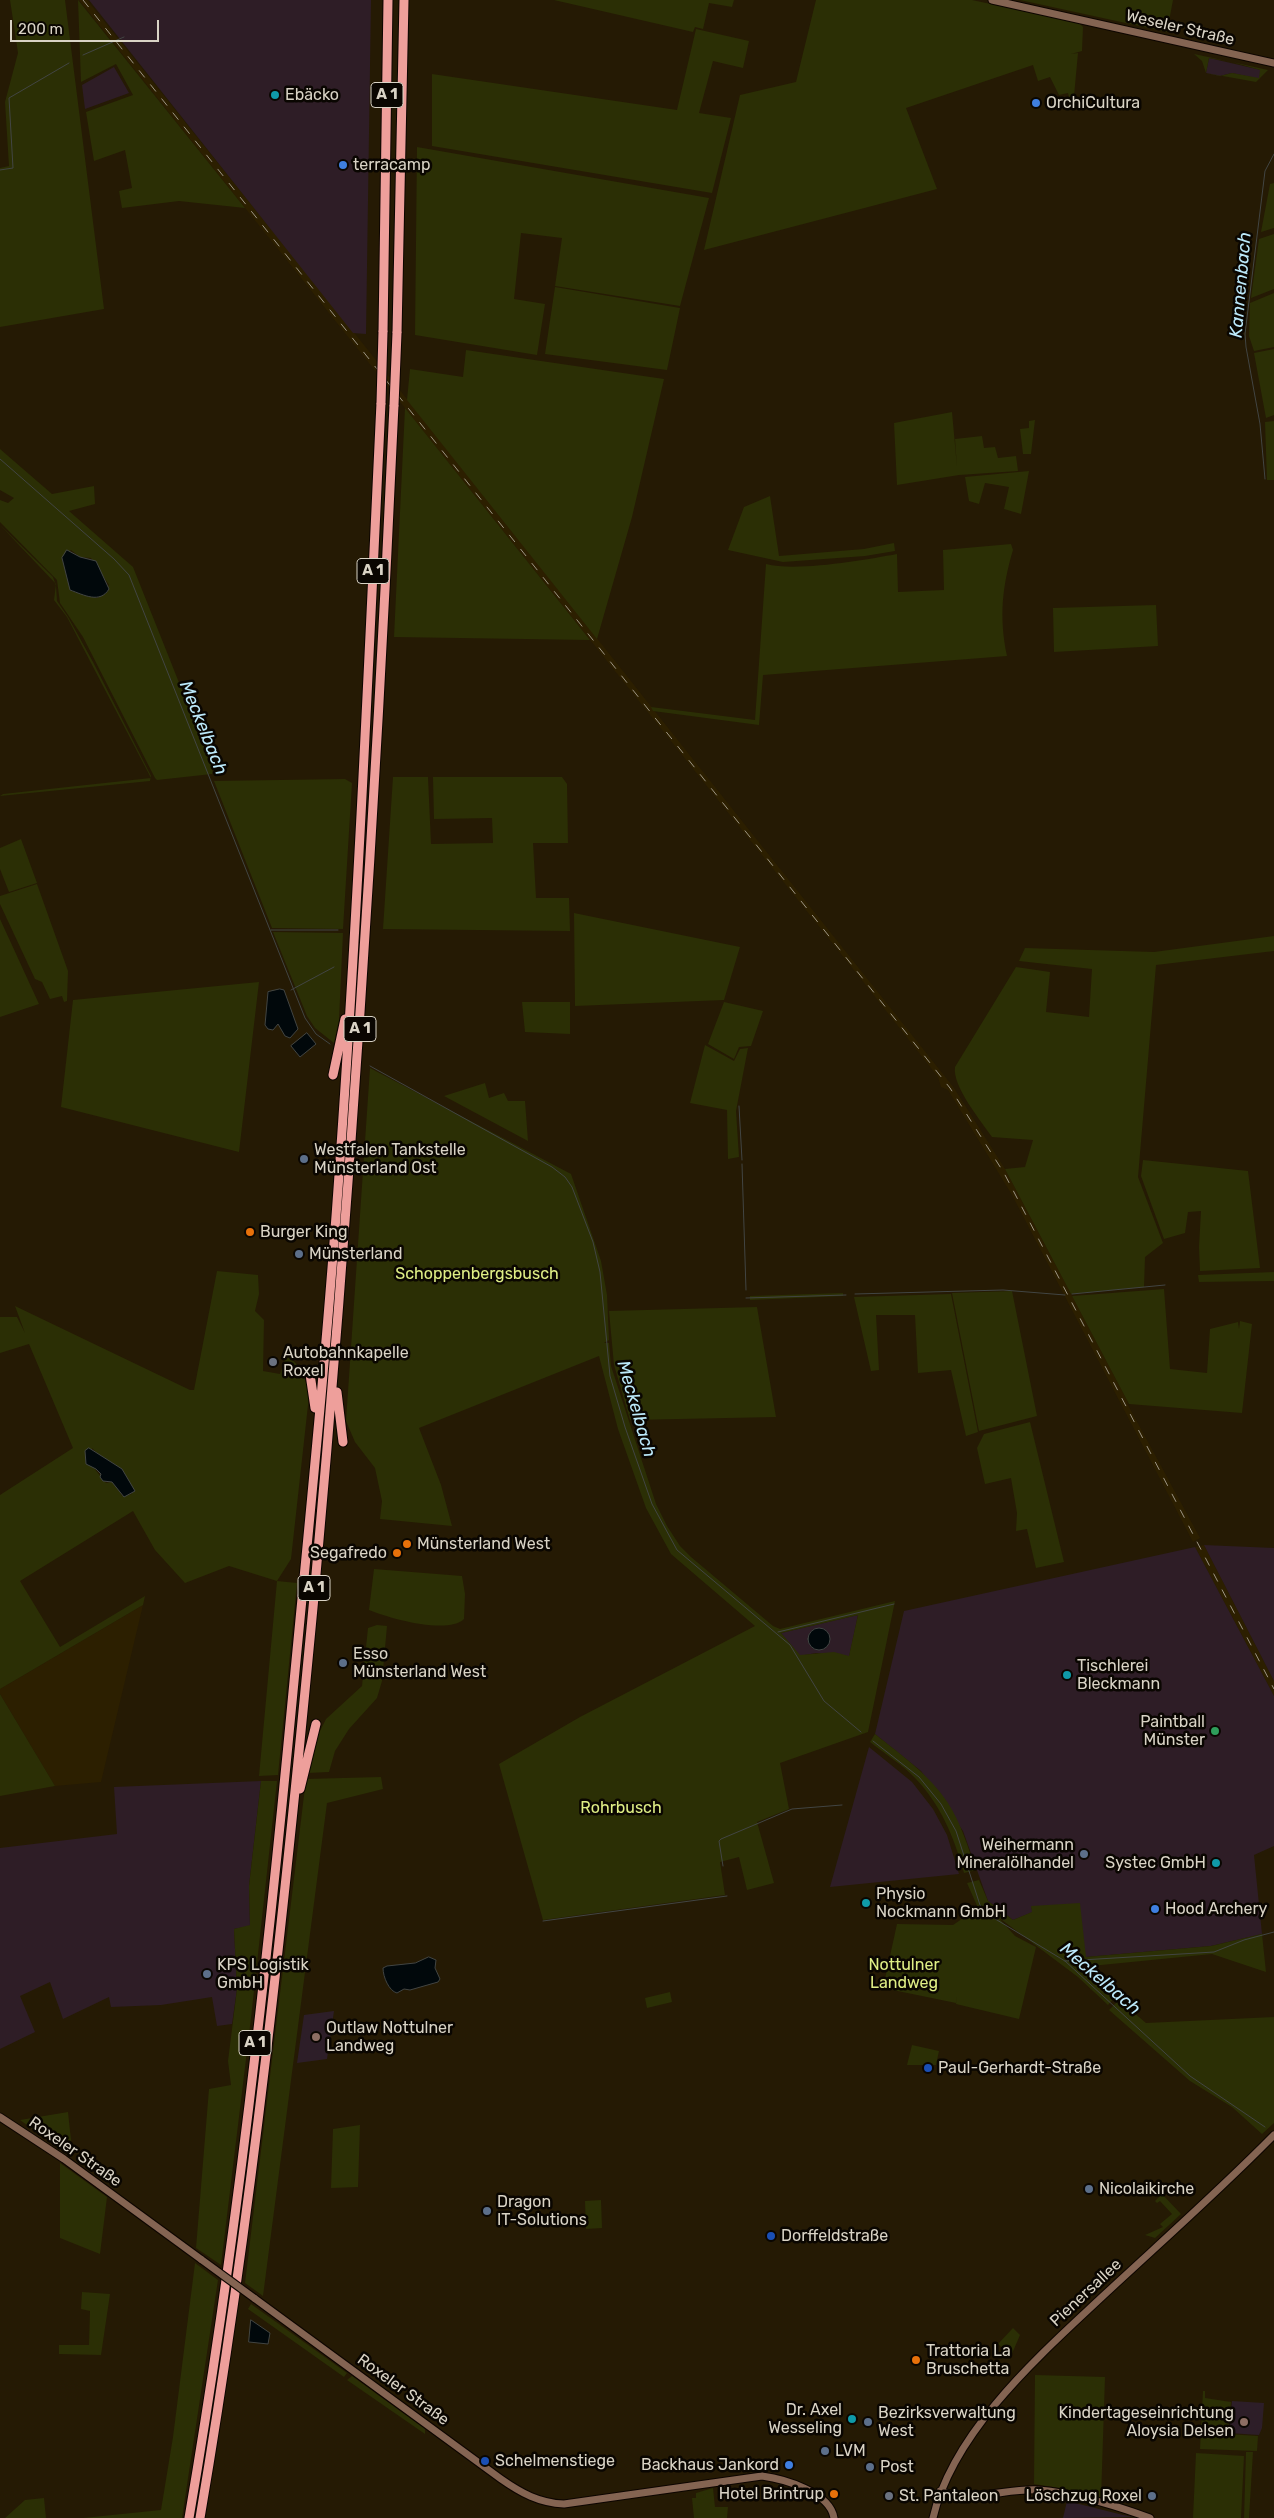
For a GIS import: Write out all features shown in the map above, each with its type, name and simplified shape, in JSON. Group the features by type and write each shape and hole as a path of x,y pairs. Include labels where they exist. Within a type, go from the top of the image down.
{"highway":[{"name":"A 1","path":"189,2518 207,2415 242,2158 284,1789 317,1446 362,823 381,403 388,0"},
{"name":"A 1","path":"200,2518 233,2313 293,1819 336,1358 352,1157 373,822 394,405 404,0"},
{"path":"332,1075 351,994"},
{"path":"336,1358 338,1406 343,1442"},
{"path":"310,1374 314,1393 317,1446"},
{"path":"293,1819 316,1724"}],"main road":[{"name":"Weseler Straße","path":"992,0 1274,63"},
{"name":"Roxeler Straße","path":"0,2117 56,2153 489,2470 529,2497 564,2504 762,2476 782,2479 807,2490 826,2502 834,2517"},
{"name":"Pienersallee","path":"932,2518 940,2491 954,2462 974,2432 1011,2387 1062,2334 1274,2135"},
{"path":"940,2491 955,2496 1020,2490 1050,2492 1150,2518"}],"shaded area":[{"path":"79,0 87,0 368,350 954,1088 1005,1169 1128,1405 1200,1538 1193,1542 1012,1195 948,1090 941,1087 938,1077 861,979"},
{"path":"89,0 371,0 366,334 353,333"},
{"path":"1209,58 1261,70 1259,79 1232,73 1220,76 1206,73"},
{"path":"114,67 129,93 85,109 82,85"},
{"path":"67,550 80,557 96,561 109,589 105,594 91,597 70,590 62,558"},
{"path":"284,990 298,1029 290,1038 285,1036 278,1024 273,1030 268,1029 265,1025 268,992"},
{"path":"307,1033 316,1044 300,1057 291,1046"},
{"path":"89,1448 122,1469 135,1491 124,1497 112,1482 103,1481 100,1477 101,1474 96,1469 86,1464 85,1451"},
{"path":"1204,1545 1274,1681 1274,1696 1195,1547"},
{"path":"1204,1545 1274,1548 1274,1681"},
{"path":"1195,1547 1274,1696 1274,1846 1254,1855 1262,1934 1211,1946 1086,1957 1031,1907 1033,1912 1013,1920 988,1901 963,1831 921,1771 875,1734 904,1611"},
{"path":"143,1605 101,1782 55,1786 0,1694 0,1689"},
{"path":"858,1615 849,1657 816,1653 800,1656 781,1633"},
{"path":"819,1628 829,1635 830,1639 823,1649 819,1650 809,1643 808,1639 815,1629"},
{"path":"869,1747 912,1782 933,1809 947,1835 959,1874 830,1887"},
{"path":"261,1781 249,1886 250,1926 234,1929 237,1989 232,2024 217,2026 212,1997 161,2005 111,2007 109,1997 63,2019 50,1982 20,1996 35,2032 0,2049 0,1848 117,1834 114,1787"},
{"path":"429,1957 436,1960 435,1968 440,1979 438,1982 410,1990 404,1989 397,1993 389,1987 383,1968 415,1963"},
{"name":"Outlaw Nottulner Landweg","path":"334,2011 327,2059 297,2063 304,2015"},
{"path":"251,2320 270,2333 268,2344 249,2342"},
{"path":"1232,2401 1264,2403 1262,2428 1259,2435 1229,2433"},
{"path":"1067,2501 1123,2515 1133,2517 1063,2518"}],"green space":[{"path":"10,0 65,0 104,309 0,327 0,168 9,166 5,102 18,53"},
{"path":"78,0 245,208 179,201 122,208 119,191 132,188 125,150 94,161 86,112 133,95 116,64 81,82"},
{"path":"554,0 734,0 732,7 709,3 703,29 695,27 693,32"},
{"path":"816,0 972,0 1079,23 1083,27 1082,51 1071,54 1078,53 1074,96 1069,97 1068,93 1059,95 1050,77 1038,81 1033,65 906,108 937,189 704,250 740,95 796,82"},
{"path":"1020,0 1173,0 1167,32"},
{"path":"696,29 749,41 743,68 713,61 699,113 731,118 712,193 432,146 432,74 677,110"},
{"path":"1194,54 1227,61 1209,58 1206,73 1202,61"},
{"path":"1232,62 1268,70 1256,82 1221,76 1232,73 1259,78 1260,70"},
{"path":"417,147 709,198 680,306 555,286 562,238 521,233 514,299 545,304 537,355 415,335"},
{"path":"1274,183 1274,228 1261,232 1270,184"},
{"path":"1274,234 1274,289 1251,298 1259,239"},
{"path":"555,287 680,308 667,370 545,354"},
{"path":"1274,293 1274,347 1254,351 1249,336 1250,303"},
{"path":"1274,349 1274,415 1266,418 1254,353"},
{"path":"466,350 664,379 632,517 597,639 407,400 410,369 463,377"},
{"path":"405,408 590,640 394,637"},
{"path":"952,412 957,467 955,439 982,436 984,448 995,447 998,458 1016,456 1018,471 959,475 897,485 894,423"},
{"path":"1035,420 1031,454 1023,454 1020,429 1029,428 1029,421"},
{"path":"1274,421 1274,480 1267,480 1265,422"},
{"path":"0,449 52,494 94,486 95,504 69,511 133,567 213,768 212,774 157,780 155,778 83,637 60,603 57,580 0,522 0,500 8,503 14,498 0,490","holes":["71,550 80,557 91,558 109,585 98,598 70,590 62,558"]},
{"path":"1029,471 1021,514 1004,509 1009,487 985,483 979,504 969,501 965,477"},
{"path":"770,496 779,556 864,549 894,543 895,551 865,556 783,562 728,550 744,507"},
{"path":"0,525 53,577 55,583"},
{"path":"1011,544 1013,550 1006,577 1002,615 1007,656 763,675 759,725 653,711 651,707 755,720 766,564 795,567 812,566 897,554 898,592 944,590 943,550"},
{"path":"56,585 57,601 68,617 93,662 151,777 67,617 54,600"},
{"path":"1156,605 1158,646 1054,652 1053,608"},
{"path":"393,777 428,777 431,844 493,843 492,818 434,819 433,777 562,777 567,784 568,843 533,843 536,898 569,898 570,931 383,929"},
{"path":"151,778 150,781 0,796 3,794"},
{"path":"345,779 352,783 343,929 272,928 214,781"},
{"path":"21,839 37,883 9,892 0,869 0,848"},
{"path":"37,884 68,971 67,1001 64,1002 62,996 50,999 42,982 35,979 0,904 0,896"},
{"path":"574,913 740,947 724,1000 575,1006"},
{"path":"0,919 39,1004 0,1017"},
{"path":"273,932 343,933 339,1020 334,1043 315,1028 307,1016"},
{"path":"1274,936 1274,951 1156,965 1138,1177 1163,1243 1145,1257 1144,1287 1071,1294 1005,1169 1025,1167 1033,1140 992,1137 962,1093 955,1075 955,1067 1016,967 1050,972 1046,1012 1089,1017 1092,969 1019,961 1025,948 1154,952"},
{"path":"259,982 239,1152 61,1107 73,1000"},
{"path":"522,1002 570,1002 570,1034 525,1032"},
{"path":"724,1002 763,1011 751,1046 739,1047 734,1059 708,1044"},
{"path":"705,1045 734,1061 740,1049 748,1048 736,1111 739,1157 728,1159 727,1110 690,1103"},
{"path":"370,1068 571,1174 601,1261 607,1295 609,1340 604,1343 609,1343 611,1366 656,1504 680,1546 773,1626 780,1629 895,1601 868,1732 780,1763 789,1809 757,1822 774,1883 747,1890 739,1857 720,1862 725,1895 543,1920 499,1764 580,1717 755,1626 671,1554 646,1508 618,1429 599,1356 419,1428 441,1485 452,1526 380,1519 382,1501 375,1468 355,1442 346,1421","holes":["858,1615 849,1656 834,1652 800,1655 781,1633"]},
{"path":"485,1083 489,1098 504,1093 508,1101 525,1101 528,1141 444,1096"},
{"path":"1143,1160 1248,1171 1260,1268 1200,1271 1201,1211 1188,1212 1185,1233 1164,1239 1141,1176"},
{"path":"217,1271 258,1275 259,1294 255,1311 264,1320 263,1371 280,1374 286,1355 296,1363 302,1372 309,1396 291,1559 277,1581 229,1566 185,1583 155,1550 133,1511 20,1581 60,1647 145,1596 143,1605 0,1689 0,1495 73,1448 29,1344 0,1353 0,1317 17,1317 25,1333 15,1306 190,1390 194,1390","holes":["92,1448 101,1457 117,1466 132,1494 122,1496 112,1482 106,1483 93,1467"]},
{"path":"1274,1272 1274,1281 1199,1282 1198,1275"},
{"path":"1164,1289 1170,1369 1207,1373 1210,1329 1238,1322 1239,1329 1240,1321 1252,1324 1242,1413 1129,1404 1072,1296"},
{"path":"1012,1291 1037,1416 979,1431 952,1293"},
{"path":"843,1293 843,1296 750,1300 750,1296"},
{"path":"951,1294 978,1432 966,1436 951,1370 918,1373 915,1315 876,1315 879,1370 871,1371 854,1297"},
{"path":"757,1307 776,1417 630,1420 614,1365 609,1311"},
{"path":"1030,1422 1064,1562 1036,1568 1027,1529 1016,1531 1017,1513 1011,1478 985,1484 977,1448 984,1434"},
{"path":"374,1569 462,1576 465,1594 464,1619 456,1624 418,1624 369,1610"},
{"path":"277,1581 297,1583 278,1775 259,1776"},
{"path":"377,1625 387,1626 382,1681 377,1698 349,1729 335,1751 329,1772 307,1773 313,1745 326,1719 362,1686 368,1628"},
{"path":"0,1694 55,1786 0,1796"},
{"path":"875,1734 914,1765 948,1803 964,1835 976,1870 964,1873 946,1822 932,1799 910,1773 870,1742"},
{"path":"381,1777 383,1789 327,1803 263,2296 245,2283 306,1779"},
{"path":"261,1781 277,1781 221,2265 196,2248 209,2089 231,2085 228,2061 237,1989 234,1929 250,1925 249,1886"},
{"name":"Nottulner Landweg","path":"979,1880 988,1901 1013,1920 1032,1912 1031,1906 1080,1903 1086,1957 1211,1946 1262,1934 1266,1972 1212,1954 1081,1967 1115,1997 1108,2005 1078,1977 998,1917 1015,1936 1036,1947 1019,2019 956,2004 957,1996 956,2003 883,1988 897,1924 953,1925 978,1908 967,1883"},
{"path":"670,1992 672,2002 647,2008 645,1998"},
{"path":"1119,2000 1146,2023 1274,2017 1274,2123 1262,2134 1232,2107 1190,2081 1109,2010"},
{"path":"912,2045 939,2051 936,2065 907,2065"},
{"path":"68,2112 71,2140 65,2153 20,2120"},
{"path":"360,2125 358,2187 331,2188 333,2129"},
{"path":"60,2163 107,2197 100,2254 60,2238"},
{"path":"1162,2194 1181,2214 1155,2238 1145,2235 1163,2227 1160,2224 1172,2214 1160,2201 1157,2203 1155,2201"},
{"path":"601,2200 602,2228 586,2229 585,2201"},
{"path":"195,2263 218,2280 182,2518 83,2518 161,2510 173,2437"},
{"path":"82,2292 110,2294 101,2355 59,2354 59,2345 89,2345 90,2311 81,2309"},
{"path":"251,2304 347,2373 344,2377 248,2309"},
{"path":"1013,2328 1020,2335 1011,2356 998,2344"},
{"path":"1035,2375 1105,2377 1101,2499 1060,2488 1034,2484"},
{"path":"352,2376 425,2429 425,2434 347,2380"},
{"path":"1203,2391 1205,2391 1205,2398 1231,2402 1228,2434 1258,2436 1257,2451 1200,2449"},
{"path":"1246,2452 1253,2452 1249,2518 1244,2518"},
{"path":"1196,2453 1244,2456 1241,2518 1193,2518"},
{"path":"713,2488 715,2507 728,2507 727,2518 694,2518 692,2498 696,2498 696,2493"},
{"path":"44,2498 46,2518 5,2518 25,2500"}],"waterway":[{"path":"83,55 124,37"},
{"path":"0,170 13,168 9,98 69,63"},
{"name":"Kannenbach","path":"1265,479 1260,424 1245,334 1265,171 1274,154"},
{"name":"Meckelbach","path":"0,459 114,559 129,575 305,1018 316,1034 330,1044"},
{"path":"271,930 338,930"},
{"path":"291,990 334,967"},
{"name":"Meckelbach","path":"370,1066 552,1167 565,1177 572,1187 593,1242 600,1272 610,1376 625,1427 652,1504 677,1550 790,1645 824,1701 861,1732"},
{"path":"739,1106 742,1160"},
{"path":"742,1164 746,1290"},
{"path":"1072,1294 1165,1285"},
{"path":"855,1294 1003,1290 1065,1295"},
{"path":"746,1298 846,1295"},
{"path":"778,1632 894,1604"},
{"name":"Meckelbach","path":"873,1741 919,1777 941,1804 956,1831 980,1905 992,1917 1065,1961 1190,2076 1265,2127"},
{"path":"723,1866 719,1841 721,1839 792,1809 842,1805"},
{"path":"543,1921 727,1896"},
{"path":"1065,1961 1214,1952 1244,1940 1274,1932"}],"railway":[{"path":"83,0 950,1088 1004,1173 1274,1689"}],"place":[{"name":"Ebäcko","path":"275,95"},
{"name":"OrchiCultura","path":"1036,103"},
{"name":"terracamp","path":"343,165"},
{"name":"Westfalen Tankstelle Münsterland Ost","path":"304,1159"},
{"name":"Burger King","path":"250,1232"},
{"name":"Münsterland","path":"299,1254"},
{"name":"Autobahnkapelle Roxel","path":"273,1362"},
{"name":"Münsterland West","path":"407,1544"},
{"name":"Segafredo","path":"397,1553"},
{"name":"Esso Münsterland West","path":"343,1663"},
{"name":"Tischlerei Bleckmann","path":"1067,1675"},
{"name":"Paintball Münster","path":"1215,1731"},
{"name":"Weihermann Mineralölhandel","path":"1084,1854"},
{"name":"Systec GmbH","path":"1216,1863"},
{"name":"Physio Nockmann GmbH","path":"866,1903"},
{"name":"Hood Archery","path":"1155,1909"},
{"name":"KPS Logistik GmbH","path":"207,1974"},
{"name":"Outlaw Nottulner Landweg","path":"316,2037"},
{"name":"Paul-Gerhardt-Straße","path":"928,2068"},
{"name":"Nicolaikirche","path":"1089,2189"},
{"name":"Dragon IT-Solutions","path":"487,2211"},
{"name":"Dorffeldstraße","path":"771,2236"},
{"name":"Trattoria La Bruschetta","path":"916,2360"},
{"name":"Dr. Axel Wesseling","path":"852,2419"},
{"name":"Bezirksverwaltung West","path":"868,2422"},
{"name":"Kindertageseinrichtung Aloysia Delsen","path":"1244,2422"},
{"name":"LVM","path":"825,2451"},
{"name":"Schelmenstiege","path":"485,2461"},
{"name":"Backhaus Jankord","path":"789,2465"},
{"name":"Post","path":"870,2467"},
{"name":"Hotel Brintrup","path":"834,2494"},
{"name":"St. Pantaleon","path":"889,2496"},
{"name":"Löschzug Roxel","path":"1152,2496"}],"park label":[{"name":"Schoppenbergsbusch","path":"477,1274"},
{"name":"Rohrbusch","path":"621,1808"}]}
